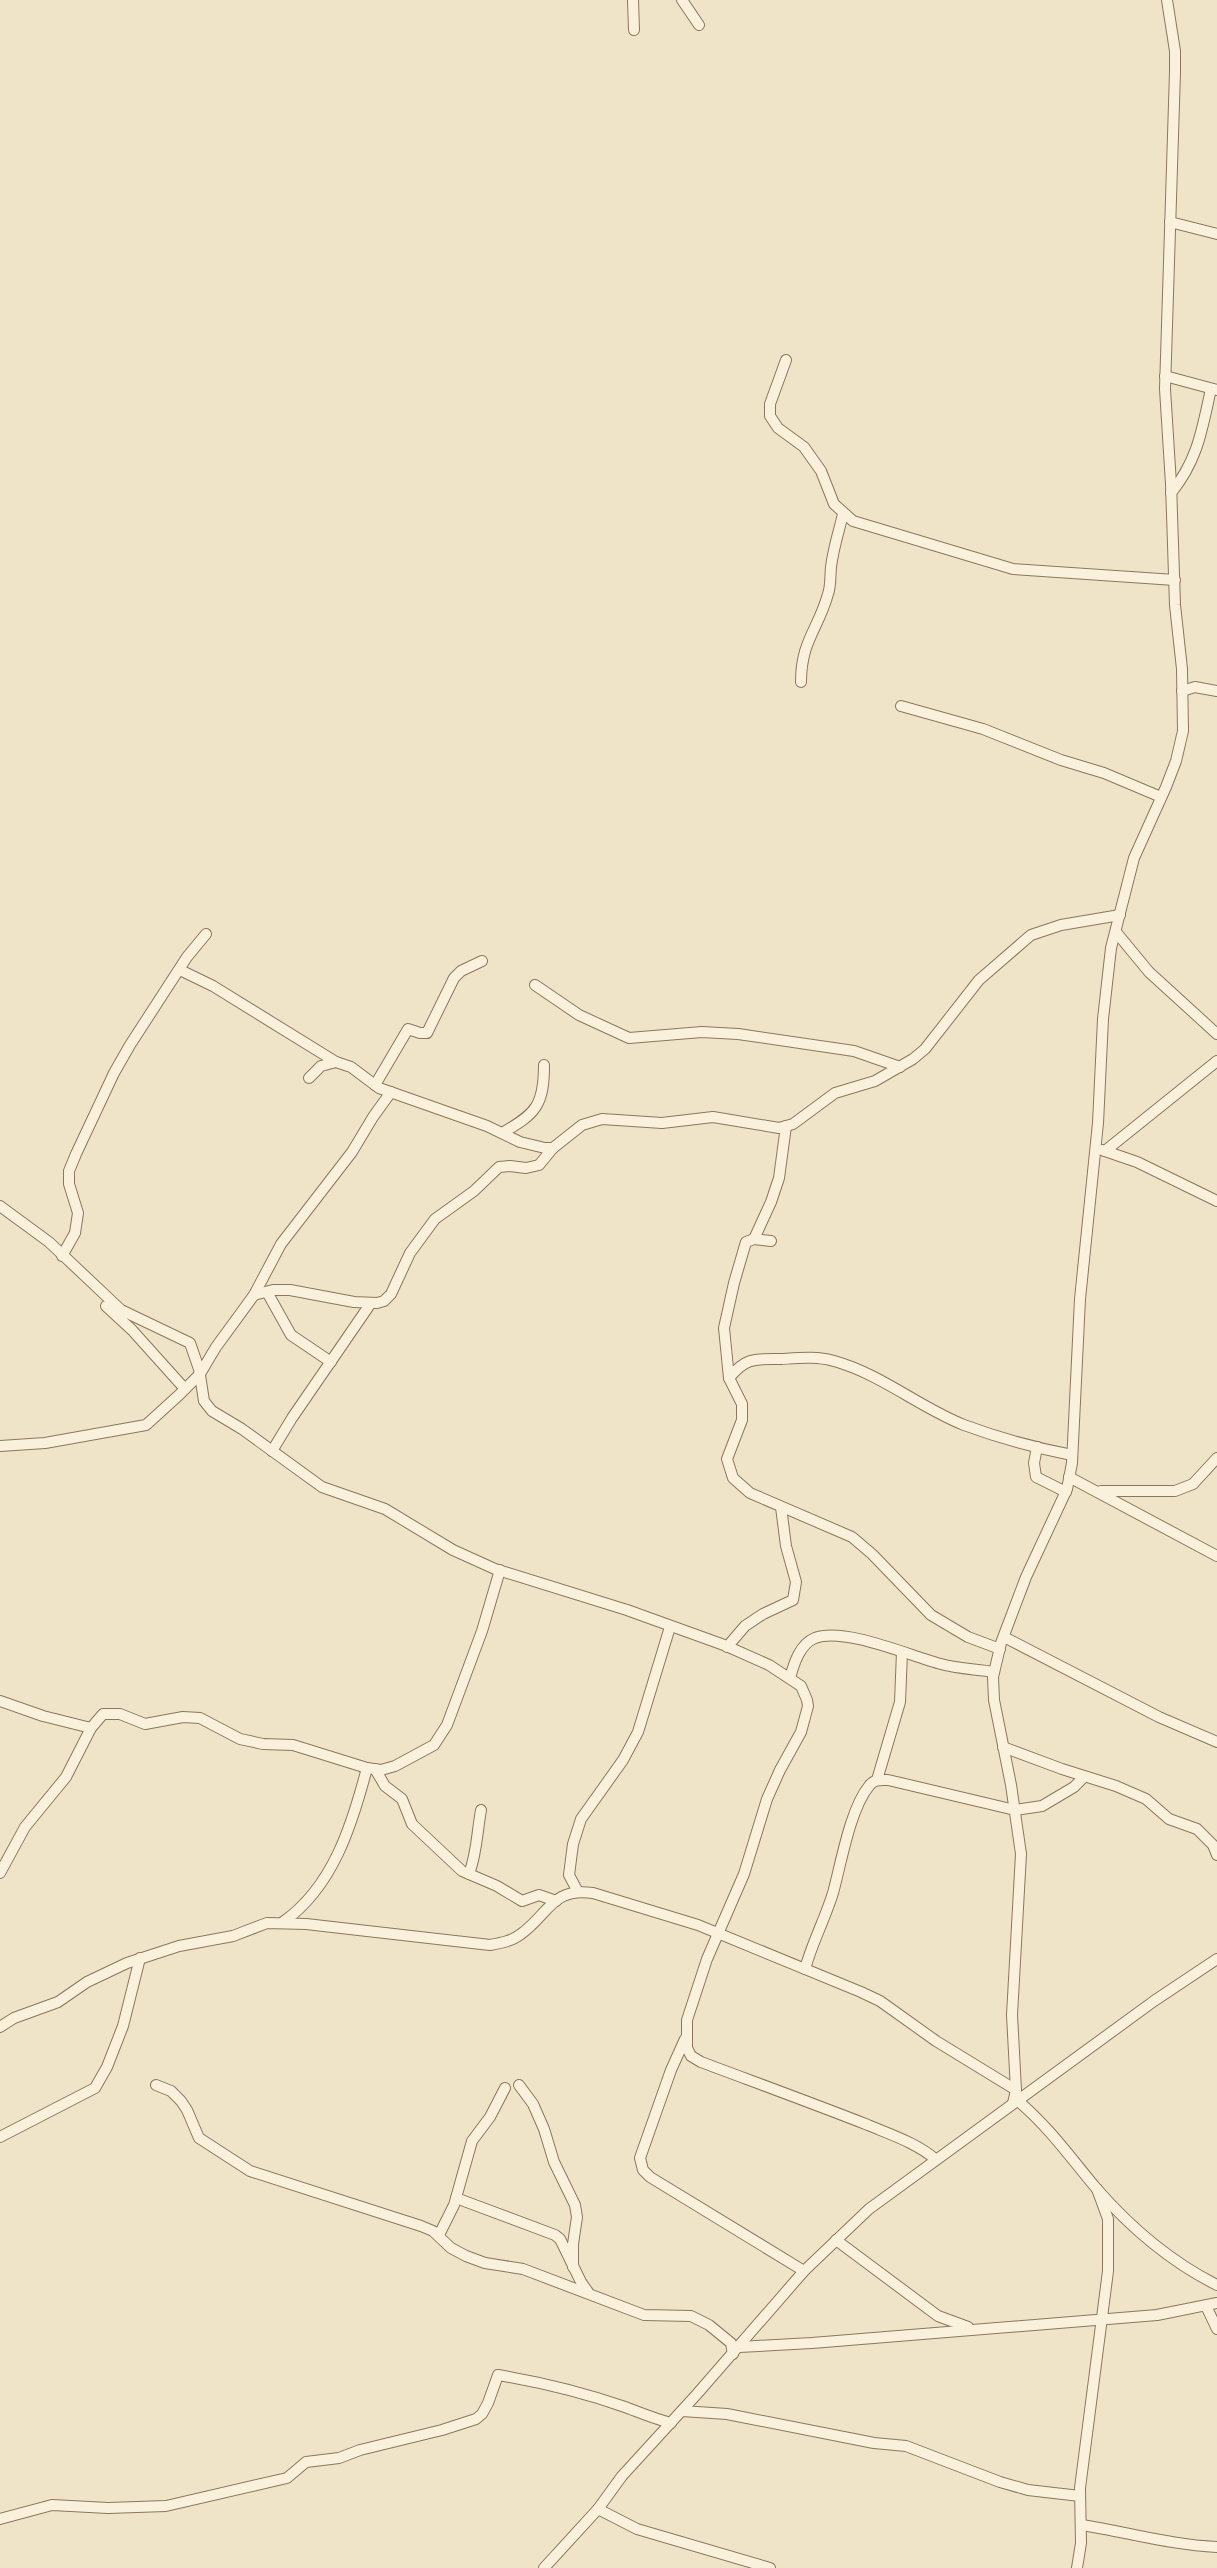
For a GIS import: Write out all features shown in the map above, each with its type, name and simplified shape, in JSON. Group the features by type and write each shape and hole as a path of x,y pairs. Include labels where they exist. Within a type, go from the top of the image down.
{"street":[{"path":"633,0 634,30"},
{"path":"682,0 699,25"},
{"path":"1016,2098 1012,2015 1021,1854 994,1700 994,1672 1026,1577 1066,1492 1072,1455 1080,1299 1101,1149 1104,1019 1111,948 1134,858 1176,761 1183,731 1165,376 1175,51 1167,0"},
{"path":"1170,222 1217,234"},
{"path":"786,360 770,404 771,416 778,428 804,447 821,471 834,504 853,521 1013,569 1175,580"},
{"path":"1165,376 1214,390 1194,457 1186,475 1171,493"},
{"path":"801,682 801,662 805,645 829,592 831,565 843,514"},
{"path":"1182,691 1195,687 1217,691"},
{"path":"901,706 983,729 1161,797"},
{"path":"254,1295 290,1290 331,1299 371,1303 384,1301 391,1294 410,1253 435,1219 474,1191 499,1167 526,1168 539,1165 553,1148 582,1125 602,1119 662,1123 713,1118 771,1129 793,1124 835,1093 875,1082 925,1049 979,980 1031,936 1061,925 1120,915"},
{"path":"1115,932 1149,972 1217,1034"},
{"path":"62,1256 75,1233 78,1213 69,1184 69,1171 114,1073 206,934"},
{"path":"375,1085 408,1029 427,1033 454,978 461,971 482,961"},
{"path":"180,970 213,986 335,1062 351,1068 391,1093 537,1147 553,1148"},
{"path":"535,985 579,1015 629,1038 702,1032 738,1034 854,1051 900,1068"},
{"path":"1101,1149 1217,1061"},
{"path":"309,1078 321,1066 335,1062"},
{"path":"502,1133 530,1117 536,1110 543,1089 544,1065"},
{"path":"0,1446 45,1443 146,1425 186,1389 200,1374 254,1295 281,1244 352,1152 373,1116 391,1093"},
{"path":"754,1239 779,1178 786,1126"},
{"path":"1101,1149 1137,1162 1217,1201"},
{"path":"0,1206 48,1242 121,1310 190,1343 195,1351 204,1401 212,1411 322,1487 384,1509 453,1550 500,1570 627,1610 727,1647 769,1665 801,1686 808,1706 801,1732 768,1799 744,1874 699,1980 687,2020 685,2037 640,2158 643,2170 659,2183 741,2230 804,2271"},
{"path":"771,1241 748,1240 744,1247 724,1328 729,1378 742,1404 742,1420 727,1459 733,1478 750,1493 852,1537 931,1615 968,1637 1000,1649"},
{"path":"81,1274 81,1279 92,1294 132,1330 186,1389"},
{"path":"267,1292 291,1335 331,1362"},
{"path":"272,1451 371,1303"},
{"path":"729,1378 738,1367 750,1360 815,1358 835,1361 885,1383 963,1424 1072,1455"},
{"path":"1037,1447 1034,1463 1036,1477 1066,1492"},
{"path":"1098,1491 1175,1492 1193,1484 1217,1458"},
{"path":"1069,1477 1217,1556"},
{"path":"727,1647 745,1626 793,1600 796,1581 786,1546 781,1507"},
{"path":"0,1873 25,1826 66,1777 97,1718 108,1713 145,1724 183,1717 201,1718 240,1739 262,1744 293,1745 371,1769 395,1766 434,1745 447,1725 482,1632 500,1570"},
{"path":"577,1890 569,1875 573,1844 581,1819 623,1760 638,1732 670,1627"},
{"path":"790,1678 796,1658 805,1646 815,1638 840,1636 943,1665 994,1672"},
{"path":"1004,1637 1159,1717 1217,1742"},
{"path":"877,1780 900,1702 902,1652"},
{"path":"0,1701 43,1716 92,1728"},
{"path":"1003,1747 1115,1786 1152,1802 1169,1819 1197,1829 1213,1845 1217,1855"},
{"path":"371,1769 384,1786 402,1800 412,1824 462,1871 498,1886 522,1901 539,1895 556,1901"},
{"path":"283,1922 304,1905 334,1865 371,1769"},
{"path":"805,1969 812,1942 832,1896 859,1805 870,1784 877,1780 888,1780 1015,1810 1042,1806 1065,1793 1084,1777"},
{"path":"469,1874 475,1855 481,1810"},
{"path":"1,2025 58,2002 87,1982 140,1958 179,1946 233,1936 258,1925 283,1922 490,1945 521,1935 556,1901 577,1890 631,1904 717,1933 880,2001 1016,2098 1065,2147 1097,2189 1138,2230 1186,2270 1217,2285"},
{"path":"0,2137 95,2088 107,2067 123,2026 140,1958"},
{"path":"544,2568 804,2271 869,2209 1016,2098 1212,1968 1217,1959"},
{"path":"685,2037 691,2056 701,2062 883,2132 927,2152 935,2159"},
{"path":"156,2085 171,2091 181,2101 199,2138 250,2171 422,2226 439,2235 451,2248 485,2263 523,2269 644,2315 691,2316 709,2325 736,2350"},
{"path":"519,2085 533,2104 554,2162 575,2205 577,2217 573,2267"},
{"path":"439,2235 456,2199 472,2141 490,2117 505,2088"},
{"path":"1077,2568 1082,2525 1080,2496 1108,2271 1108,2219 1097,2189"},
{"path":"456,2199 555,2235 560,2239 590,2294"},
{"path":"836,2240 938,2316 981,2330"},
{"path":"736,2350 1157,2315 1212,2304 1217,2329"},
{"path":"0,2519 52,2505 108,2508 166,2506 287,2478 306,2462 339,2458 476,2419 488,2403 498,2375 579,2393 671,2423"},
{"path":"682,2411 727,2414 874,2443 906,2446 1000,2482 1028,2490 1080,2496"},
{"path":"598,2509 637,2529 771,2568"},
{"path":"1082,2525 1129,2532 1184,2545 1217,2547"}]}
